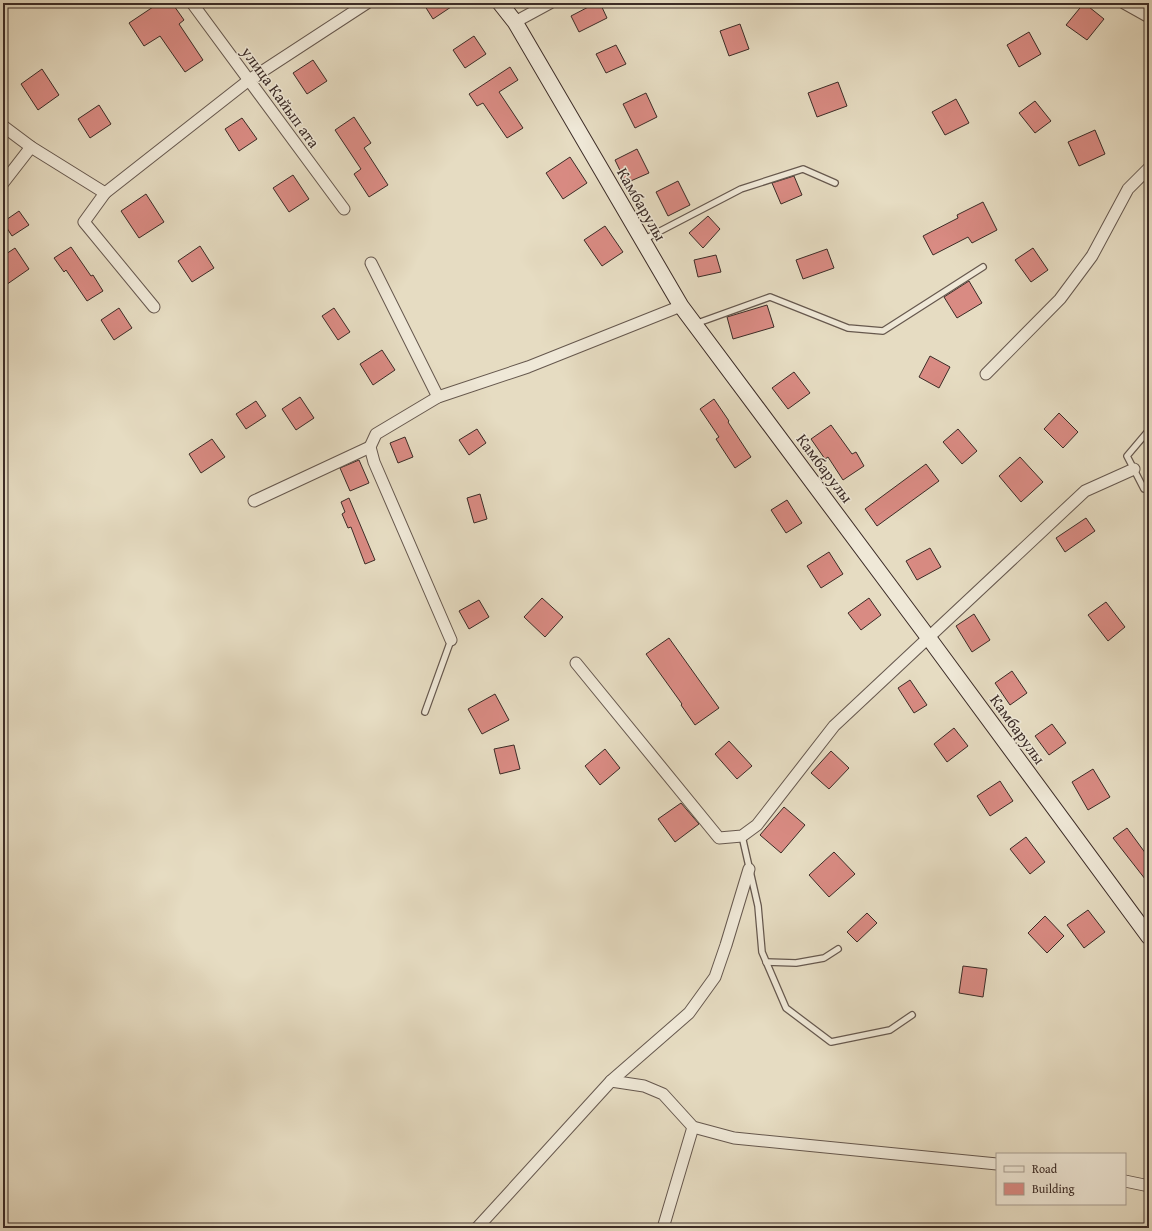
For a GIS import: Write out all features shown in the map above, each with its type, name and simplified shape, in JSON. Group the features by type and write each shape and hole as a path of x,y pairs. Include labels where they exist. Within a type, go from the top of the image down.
{"street":[{"name":"улица Кайып ата","path":"192,3 344,209"},
{"path":"154,307 84,222 105,193 249,80 367,3"},
{"name":"Камбарулы","path":"500,3 514,22 682,306 1149,937"},
{"path":"514,22 550,3"},
{"path":"1124,3 1149,17"},
{"path":"3,126 31,147 105,193"},
{"path":"3,183 31,147"},
{"path":"986,374 1060,299 1092,256 1128,189 1149,168"},
{"path":"371,263 438,397"},
{"path":"451,640 374,462 370,447 376,434 438,397 528,367 682,306"},
{"path":"254,501 370,447"},
{"path":"576,663 719,838 742,836 757,825 834,726 928,637 1085,491 1134,469"},
{"path":"477,1228 611,1081 689,1013 715,977 749,869"},
{"path":"611,1081 644,1086 663,1094 693,1127 734,1138 996,1164"},
{"path":"663,1228 693,1127"},
{"path":"1126,1181 1149,1186"}],"lane":[{"path":"643,240 741,189 803,169 835,183"},
{"path":"695,324 770,297 848,328 883,331 983,267"},
{"path":"1149,430 1127,456 1144,489 1149,489"},
{"path":"425,712 451,640"},
{"path":"742,836 758,906 762,952 786,1008 831,1042 890,1030 912,1015"},
{"path":"766,962 796,963 824,958 838,949"}],"building":[{"path":"159,3 172,3 184,20 179,24 203,60 185,72 160,36 144,46 129,23"},
{"path":"423,3 457,3 433,19"},
{"path":"596,3 600,3 607,18 579,32 571,16"},
{"path":"1084,3 1104,19 1087,40 1066,25"},
{"path":"740,24 749,49 729,56 720,31"},
{"path":"1029,32 1041,54 1019,67 1007,45"},
{"path":"474,36 486,54 465,68 453,50"},
{"path":"616,45 626,64 606,73 596,54"},
{"path":"313,60 327,81 307,94 293,73"},
{"path":"510,67 518,80 499,92 523,128 507,138 483,103 477,106 469,94"},
{"path":"42,69 59,95 38,110 21,84"},
{"path":"838,82 847,106 817,117 808,93"},
{"path":"646,93 657,117 635,128 623,104"},
{"path":"956,99 969,123 945,135 932,112"},
{"path":"1035,101 1051,121 1035,133 1019,113"},
{"path":"99,105 111,124 90,138 78,119"},
{"path":"354,117 371,143 364,148 388,185 369,197 354,174 361,169 335,130"},
{"path":"242,118 257,139 239,151 225,129"},
{"path":"1095,130 1105,154 1079,166 1068,142"},
{"path":"637,149 649,173 626,183 615,160"},
{"path":"570,157 587,183 563,199 546,173"},
{"path":"293,175 309,199 289,212 273,188"},
{"path":"794,176 802,195 781,204 772,183"},
{"path":"678,181 690,205 668,216 656,192"},
{"path":"146,194 164,222 139,238 121,211"},
{"path":"983,202 997,230 972,243 968,237 933,255 923,236 958,218 957,215"},
{"path":"19,211 29,225 12,236 3,222"},
{"path":"708,216 720,229 703,248 689,233"},
{"path":"605,226 623,252 602,266 584,240"},
{"path":"200,246 214,268 192,282 178,261"},
{"path":"71,247 91,276 93,275 103,291 87,301 66,270 64,272 54,258"},
{"path":"15,248 29,269 3,287 3,256"},
{"path":"1033,248 1048,270 1031,282 1015,260"},
{"path":"827,249 834,268 803,279 796,260"},
{"path":"716,255 721,272 698,277 694,260"},
{"path":"969,281 982,303 957,318 944,297"},
{"path":"767,305 774,327 733,339 727,317"},
{"path":"119,308 132,328 114,340 101,320"},
{"path":"334,308 350,332 338,340 322,316"},
{"path":"382,350 395,370 373,385 360,364"},
{"path":"930,356 950,367 939,388 919,377"},
{"path":"794,372 810,393 788,409 772,388"},
{"path":"300,397 314,418 296,430 282,409"},
{"path":"714,399 751,457 735,468 716,439 719,437 700,409"},
{"path":"256,401 266,416 246,429 236,414"},
{"path":"1059,413 1078,432 1063,448 1044,429"},
{"path":"831,425 852,454 856,452 864,466 843,480 828,457 825,459 811,439"},
{"path":"477,429 486,443 469,455 459,440"},
{"path":"958,429 977,451 962,464 943,442"},
{"path":"405,437 413,457 398,463 390,443"},
{"path":"212,439 225,457 201,473 189,454"},
{"path":"1020,457 1043,482 1021,502 999,476"},
{"path":"359,460 369,483 350,491 340,468"},
{"path":"926,464 939,481 877,526 865,509"},
{"path":"480,494 487,519 474,523 467,498"},
{"path":"349,498 375,560 365,564 351,527 348,528 342,514 345,512 341,502"},
{"path":"787,500 802,523 786,533 771,510"},
{"path":"1086,518 1095,531 1065,552 1056,538"},
{"path":"930,548 941,567 917,580 906,561"},
{"path":"829,552 843,574 821,588 807,566"},
{"path":"542,598 563,617 545,637 524,617"},
{"path":"869,598 881,615 861,630 848,613"},
{"path":"479,600 489,617 469,629 459,611"},
{"path":"1106,602 1125,627 1108,641 1088,615"},
{"path":"974,614 990,640 972,652 956,626"},
{"path":"669,638 719,708 695,725 681,705 682,704 646,654"},
{"path":"1012,671 1027,693 1010,705 995,683"},
{"path":"910,680 927,705 914,713 898,688"},
{"path":"495,694 509,720 482,734 468,709"},
{"path":"1052,724 1066,743 1049,755 1035,736"},
{"path":"954,728 968,746 947,762 934,744"},
{"path":"729,741 752,766 737,779 715,754"},
{"path":"514,745 520,769 500,774 494,749"},
{"path":"605,749 620,768 600,785 585,766"},
{"path":"831,751 849,768 829,789 811,773"},
{"path":"1093,769 1110,797 1088,810 1072,782"},
{"path":"1000,781 1013,801 990,816 977,796"},
{"path":"681,803 699,824 675,842 658,819"},
{"path":"784,807 805,825 781,853 760,835"},
{"path":"1127,828 1149,858 1149,884 1113,838"},
{"path":"1026,837 1045,862 1030,874 1010,849"},
{"path":"834,852 855,874 829,897 809,875"},
{"path":"1088,910 1105,932 1084,948 1067,925"},
{"path":"867,913 877,923 857,942 847,932"},
{"path":"1045,916 1064,936 1047,953 1028,933"},
{"path":"963,966 987,969 983,997 959,993"}]}
